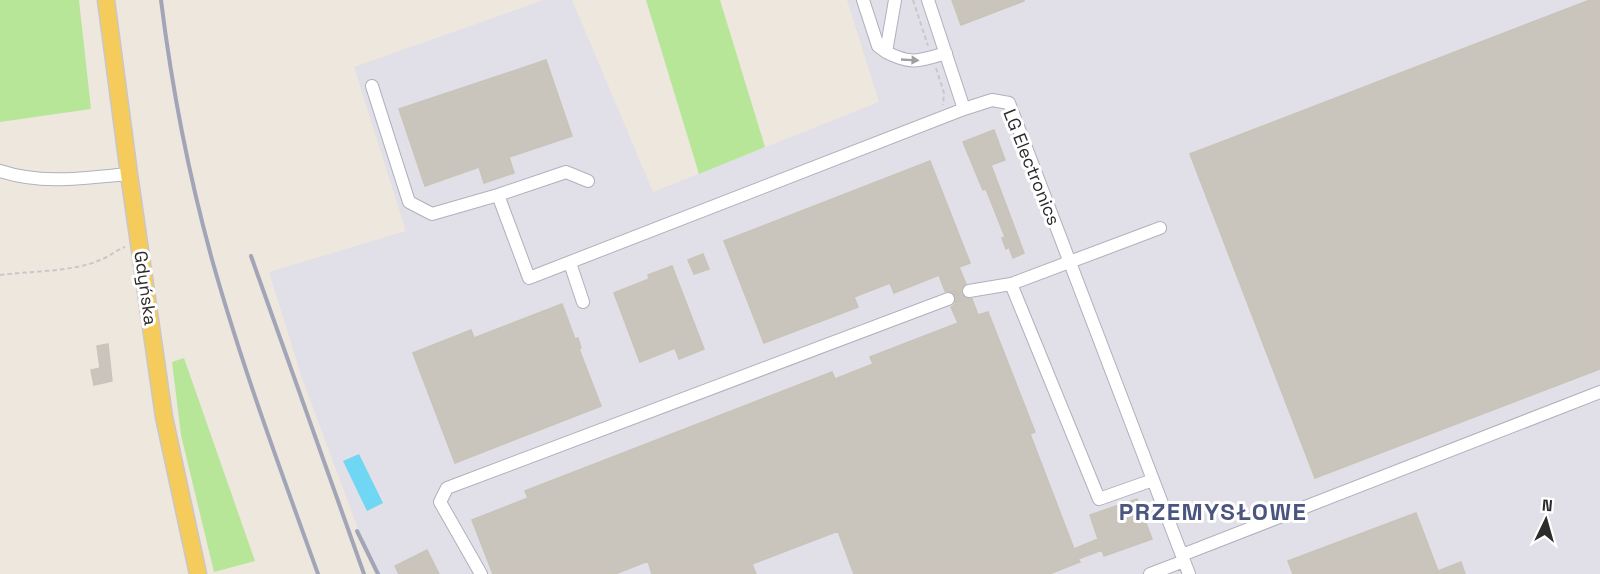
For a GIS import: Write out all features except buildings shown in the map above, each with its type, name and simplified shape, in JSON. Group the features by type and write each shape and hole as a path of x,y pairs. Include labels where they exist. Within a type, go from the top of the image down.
{"main road":[{"name":"Gdyńska","path":"106,0 164,417 198,574"}],"street":[{"path":"863,0 878,46 886,52 900,60 919,61 946,53"},
{"path":"886,52 895,0"},
{"path":"928,0 964,110"},
{"path":"372,86 409,202 432,214 566,172 588,181"},
{"name":"LG Electronics","path":"498,195 529,278 964,110 992,100 1009,103 1189,574"},
{"path":"0,171 27,178 50,180 129,174"},
{"path":"969,291 1011,284 1160,228"},
{"path":"570,262 583,302"},
{"path":"1011,284 1099,500 1153,480"},
{"path":"481,574 440,502 447,488 948,299"},
{"path":"1150,574 1183,558 1600,392"}],"path":[{"path":"0,275 72,268 100,261 117,249 139,242"}],"shaded area":[{"path":"544,0 572,0 653,192 879,102 847,0 1600,0 1600,574 375,574 302,378 269,272 406,231 354,67"}],"green space":[{"path":"0,0 79,0 91,109 0,122"},
{"path":"646,0 720,0 765,147 699,174"},
{"path":"184,358 255,561 214,572 181,435 172,362"}],"water":[{"path":"359,454 383,503 367,511 343,461"}],"tunnel":[{"path":"948,299 969,291"}],"railway":[{"path":"161,0 182,133 213,263 250,381 318,574"},
{"path":"251,256 364,574"},
{"path":"357,531 378,574"}],"district":[{"name":"PRZEMYSŁOWE","path":"1213,511"}]}
